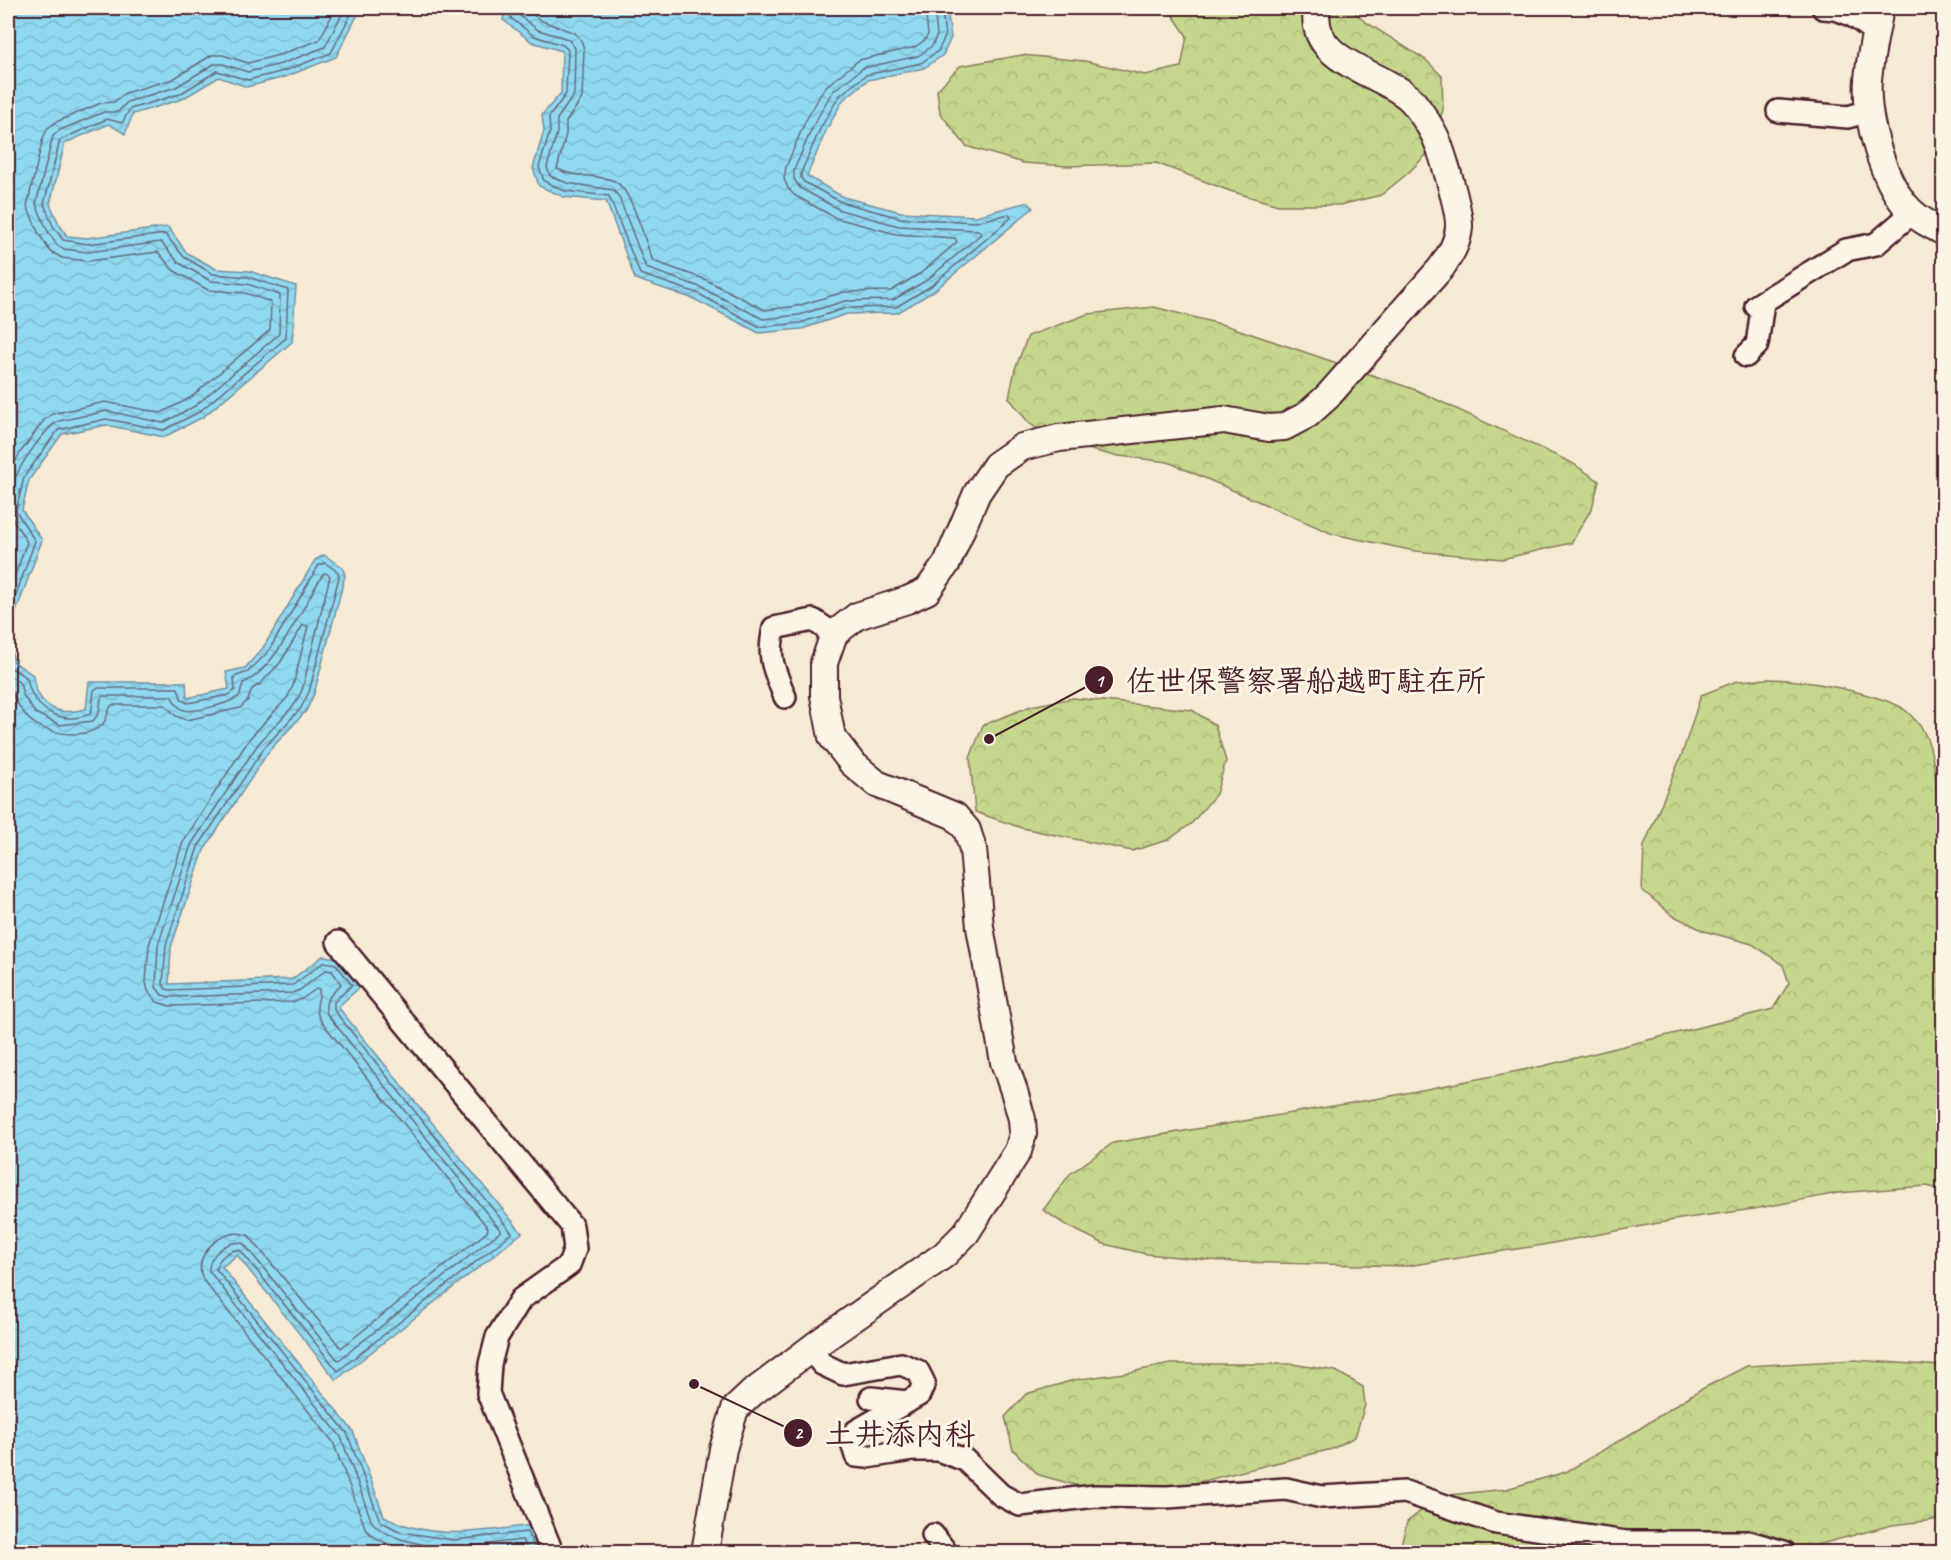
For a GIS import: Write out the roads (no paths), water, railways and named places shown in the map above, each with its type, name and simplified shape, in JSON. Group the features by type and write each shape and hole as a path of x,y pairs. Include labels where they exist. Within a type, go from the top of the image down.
{"street":[{"path":"705,1552 723,1449 735,1409 752,1393 810,1349 944,1255 966,1233 1018,1151 1023,1134 1019,1110 1002,1051 980,927 974,849 967,830 955,816 877,784 852,763 832,737 824,696 824,663 834,634 857,616 927,591 947,563 977,493 996,465 1022,447 1059,438 1224,420 1269,428 1284,427 1307,415 1327,397 1441,268 1454,249 1460,225 1435,136 1408,97 1344,60 1327,47 1315,20 1317,8"},
{"path":"1823,8 1834,8 1853,15 1876,33"},
{"path":"1880,8 1868,81 1869,111 1877,149 1887,174 1905,206 1925,223 1944,232"},
{"path":"1778,111 1848,117 1869,111"},
{"path":"1746,356 1757,345 1760,304 1846,250 1876,244 1913,212"},
{"path":"785,697 771,663 774,628 813,620 834,634"},
{"path":"338,942 572,1226 575,1249 569,1265 521,1299 497,1337 489,1374 488,1394 552,1552"},
{"path":"810,1349 822,1364 843,1374 901,1364 918,1371 924,1383 920,1395 856,1431 852,1443 856,1456 867,1457 912,1450 938,1450 965,1460 1001,1495 1020,1505 1095,1496 1167,1497 1286,1489 1322,1497 1405,1492 1496,1522 1626,1542 1749,1542 1785,1552"},
{"path":"871,1398 907,1402"},
{"path":"933,1535 946,1552"}],"water":[{"path":"8,8 357,8 359,12 336,57 285,77 247,87 219,77 182,99 133,114 125,134 109,124 65,143 50,204 67,236 87,238 168,227 187,253 216,269 249,271 296,286 292,342 203,417 164,437 106,425 62,434 29,480 22,510 42,540 8,634"},
{"path":"506,8 947,8 951,38 943,55 924,68 868,80 843,100 826,131 807,176 843,197 901,212 976,216 1028,202 1033,208 934,291 897,313 847,314 802,329 759,333 694,299 635,279 606,201 564,197 539,186 533,168 544,131 542,115 561,93 562,51 532,42 503,20"},
{"path":"324,555 343,568 345,576 314,694 306,711 269,751 204,850 171,947 169,984 292,979 323,956 339,958 361,986 338,1007 522,1233 336,1380 237,1255 222,1267 353,1431 384,1516 402,1524 438,1532 475,1532 532,1525 544,1552 8,1552 8,636 14,662 33,675 41,698 49,706 61,711 86,709 89,682 186,682 187,698 229,689 226,672 245,668 263,648 315,560"}],"place":[{"name":"佐世保警察署船越町駐在所","path":"989,739"},
{"name":"土井添内科","path":"694,1384"}]}
